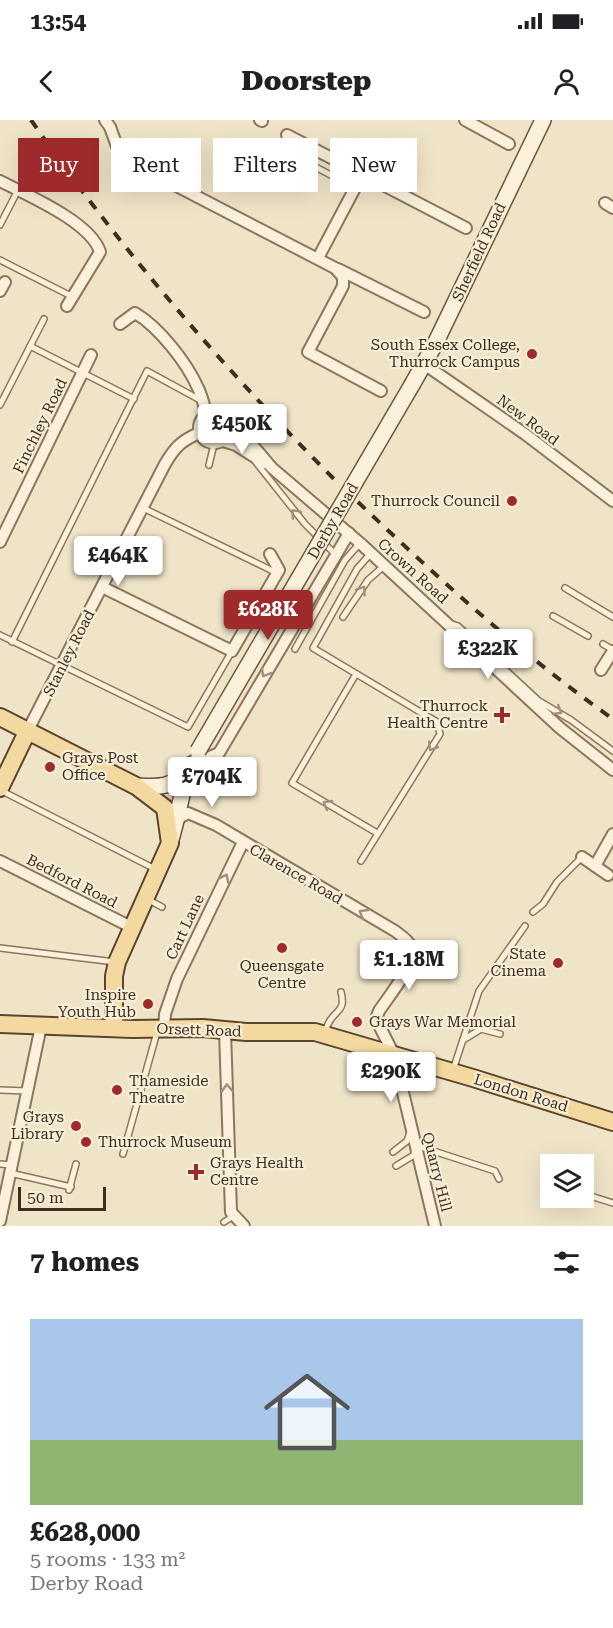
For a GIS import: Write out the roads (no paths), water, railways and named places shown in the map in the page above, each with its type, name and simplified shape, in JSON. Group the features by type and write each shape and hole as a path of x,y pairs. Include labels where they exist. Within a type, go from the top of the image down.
{"main road":[{"name":"Sherfield Road","path":"413,383 451,312 543,120"},
{"name":"Derby Road","path":"136,786 168,785 177,780 194,759 413,383"},
{"path":"0,717 136,786 165,808 170,843"},
{"name":"Stanley Road","path":"0,789 28,730"},
{"name":"Derby Road","path":"114,1028 114,976 117,962 170,843 181,793 194,759"},
{"name":"Orsett Road","path":"0,1024 225,1031 308,1031 391,1049"},
{"name":"London Road","path":"391,1049 452,1073 613,1122"}],"street":[{"path":"120,120 107,123 118,149 136,165 424,312"},
{"path":"465,120 509,144"},
{"path":"287,135 330,156"},
{"path":"0,181 18,190"},
{"path":"22,192 58,210 97,243 100,252 70,302"},
{"path":"318,258 354,192"},
{"path":"399,192 466,228"},
{"path":"335,268 343,277 343,286 308,352 381,391"},
{"path":"120,324 135,314 143,318 177,354 198,388 207,415"},
{"name":"Finchley Road","path":"0,542 91,355"},
{"name":"New Road","path":"424,364 525,434 613,501"},
{"path":"216,413 228,422 229,432 218,442 205,441 200,433 201,421 207,415 216,413"},
{"name":"Crown Road","path":"228,422 238,428 273,468 349,533 560,728 613,770"},
{"name":"Stanley Road","path":"28,730 141,507 174,449 184,439 200,433"},
{"name":"Crown Road","path":"218,442 236,445 273,468"},
{"path":"194,759 203,760 219,753 349,533"},
{"path":"102,587 232,651 250,612 279,570 270,554"},
{"path":"602,670 612,654"},
{"name":"Clarence Road","path":"177,819 188,813 216,825 395,931 411,946"},
{"path":"595,866 613,834"},
{"name":"Cart Lane","path":"161,1029 173,977 243,842"},
{"path":"582,858 608,875"},
{"name":"Bedford Road","path":"0,861 131,927"},
{"name":"Quarry Hill","path":"411,946 413,956 379,1011 376,1020 391,1049 435,1226"},
{"path":"0,1221 7,1168 41,1026"},
{"path":"225,1031 223,1118 231,1212 244,1226"}],"lane":[{"path":"0,225 18,190"},
{"path":"0,260 70,302"},
{"path":"0,405 44,319"},
{"path":"30,346 134,399"},
{"path":"12,642 147,371 202,401"},
{"path":"209,465 218,442"},
{"path":"253,457 293,510 336,555"},
{"path":"141,507 277,573"},
{"path":"295,649 345,560 360,543"},
{"path":"361,861 440,734 437,722 313,648 357,569 370,553"},
{"path":"343,616 368,580 384,566"},
{"path":"565,588 613,617"},
{"path":"554,616 588,636"},
{"path":"448,623 458,626 539,701 571,720 613,752"},
{"path":"0,635 188,728 232,651"},
{"path":"603,644 612,654"},
{"path":"356,674 292,783 377,833"},
{"path":"0,789 158,871"},
{"path":"533,912 543,904 557,882 582,858"},
{"path":"145,898 162,907"},
{"path":"452,1073 479,991 525,926"},
{"path":"0,948 117,962"},
{"path":"323,1035 331,1020 340,1010 343,1002 341,992"},
{"path":"123,1154 161,1029"},
{"path":"463,1040 482,1029 500,1034"},
{"path":"0,1090 27,1091"},
{"path":"393,1152 407,1142 411,1128"},
{"path":"396,1166 414,1155 415,1145 495,1171 499,1179"},
{"path":"7,1168 27,1177 70,1189 76,1164"},
{"path":"27,1177 29,1184"},
{"path":"594,1197 613,1203"},
{"path":"224,1222 235,1215"}],"railway":[{"path":"31,120 101,216 176,308 295,440 337,482"},
{"path":"358,502 514,643 613,719"}],"place":[{"name":"South Essex College, Thurrock Campus","path":"532,354"},
{"name":"Thurrock Council","path":"512,501"},
{"name":"Thurrock Health Centre","path":"502,715"},
{"name":"Grays Post Office","path":"50,767"},
{"name":"Queensgate Centre","path":"282,948"},
{"name":"State Cinema","path":"558,963"},
{"name":"Inspire Youth Hub","path":"148,1004"},
{"name":"Grays War Memorial","path":"357,1022"},
{"name":"Thameside Theatre","path":"117,1090"},
{"name":"Grays Library","path":"76,1126"},
{"name":"Thurrock Museum","path":"86,1142"},
{"name":"Grays Health Centre","path":"196,1172"}]}
